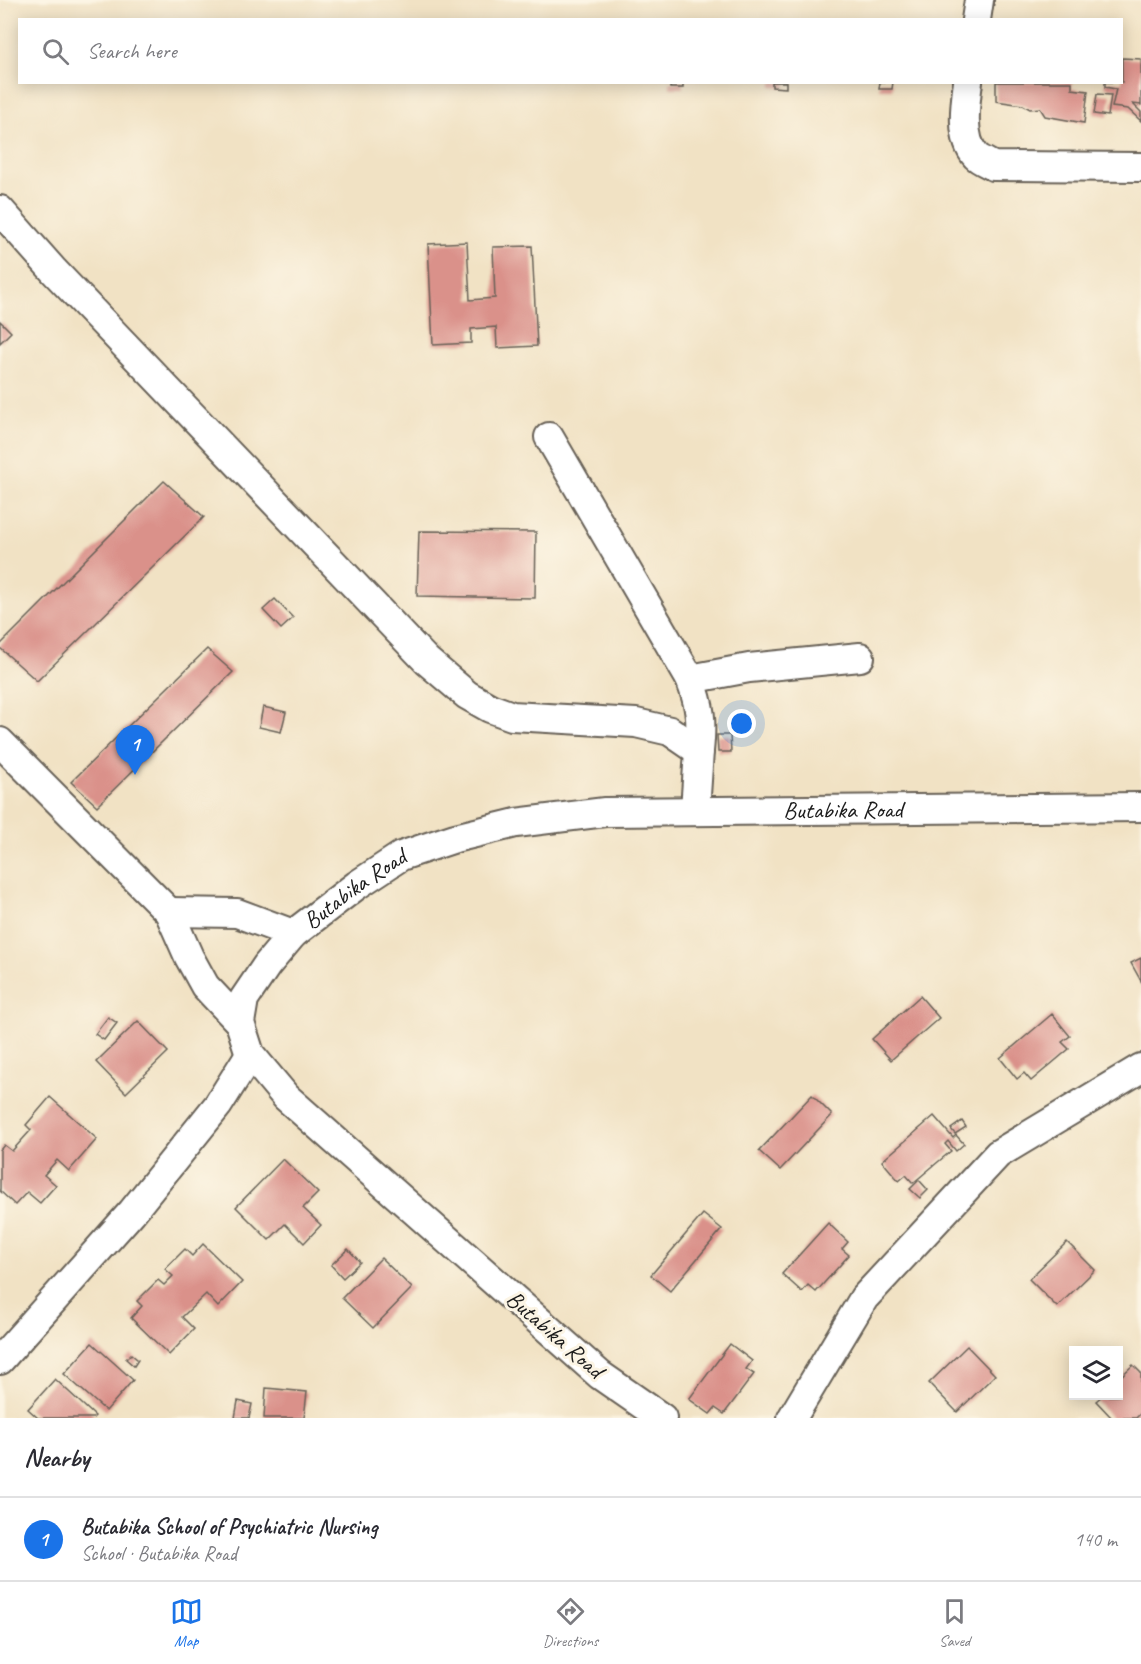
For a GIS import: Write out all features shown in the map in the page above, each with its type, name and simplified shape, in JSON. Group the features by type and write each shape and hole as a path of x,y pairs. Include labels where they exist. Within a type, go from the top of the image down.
{"street":[{"path":"976,18 979,0"},
{"path":"968,84 966,139 976,156 993,166 1141,167"},
{"path":"0,210 62,279 427,661 467,694 490,708 512,716 636,723 658,727 670,731 699,750"},
{"path":"549,437 690,679 699,700 702,719 695,810"},
{"path":"690,679 749,668 860,657"},
{"path":"0,742 170,912 189,957 205,986 240,1023"},
{"name":"Butabika Road","path":"662,1418 600,1375 286,1097 250,1054 240,1023 244,999 267,964 293,934 357,885 401,856 455,838 516,823 605,812 1141,807"},
{"path":"170,912 237,913 293,934"},
{"path":"0,1360 132,1212 218,1105 250,1054"},
{"path":"792,1418 864,1298 998,1154 1141,1068"}],"building":[{"path":"1123,58 1141,59 1141,105 1133,104 1141,112 1141,121 1128,109 1112,107 1116,89 1105,87 1105,84 1123,84"},
{"path":"670,84 683,84 683,88 670,88"},
{"path":"772,84 786,84 786,88 772,87"},
{"path":"880,84 893,84 892,89 879,89"},
{"path":"996,84 1072,84 1072,89 1088,91 1084,123 1045,116 1040,108 1030,109 1023,105 996,101"},
{"path":"1097,94 1111,95 1108,116 1094,114"},
{"path":"467,242 470,300 495,298 493,247 532,246 537,346 497,348 496,327 471,329 471,343 433,345 428,244"},
{"path":"0,321 11,332 0,343"},
{"path":"164,481 204,517 37,681 0,648 0,645"},
{"path":"419,531 536,532 535,598 417,596"},
{"path":"275,599 293,618 281,629 263,610"},
{"path":"207,649 233,672 97,806 71,782"},
{"path":"263,707 286,712 281,732 259,727"},
{"path":"717,735 730,735 731,752 718,752"},
{"path":"1141,958 1141,981 1131,963"},
{"path":"920,996 939,1018 891,1060 872,1039"},
{"path":"1052,1014 1070,1036 1062,1042 1069,1049 1031,1081 1024,1073 1017,1079 1000,1058"},
{"path":"108,1017 117,1023 104,1040 95,1034"},
{"path":"138,1021 168,1052 126,1093 96,1062"},
{"path":"812,1095 832,1115 780,1170 759,1151"},
{"path":"50,1097 97,1139 69,1171 57,1160 44,1175 56,1185 40,1203 27,1192 15,1205 0,1191 0,1150 4,1145 12,1151 31,1130 26,1125"},
{"path":"934,1116 953,1138 956,1135 964,1144 956,1151 948,1141 945,1144 951,1151 913,1183 906,1175 899,1181 882,1161"},
{"path":"962,1121 966,1127 955,1134 951,1129"},
{"path":"283,1159 318,1193 303,1208 321,1225 304,1243 285,1224 269,1240 236,1207"},
{"path":"919,1180 928,1190 920,1198 910,1189"},
{"path":"703,1214 722,1229 670,1291 651,1275"},
{"path":"828,1223 848,1242 842,1249 849,1255 816,1292 808,1285 802,1292 782,1274"},
{"path":"1067,1242 1095,1270 1057,1307 1029,1279"},
{"path":"203,1244 242,1282 218,1307 206,1294 182,1317 194,1329 169,1355 131,1318 142,1306 137,1301 158,1280 164,1285 173,1276 165,1269 185,1249 192,1256"},
{"path":"348,1249 360,1262 343,1278 331,1265"},
{"path":"381,1258 412,1288 373,1328 342,1298"},
{"path":"92,1343 133,1380 106,1411 64,1374"},
{"path":"730,1344 752,1361 746,1369 754,1374 724,1414 715,1408 710,1414 689,1399"},
{"path":"967,1346 995,1375 957,1412 929,1383"},
{"path":"131,1354 138,1360 134,1366 126,1359"},
{"path":"1133,1365 1141,1373 1141,1413 1136,1418 1112,1418 1096,1401 1123,1400 1123,1374"},
{"path":"55,1379 95,1416 93,1418 38,1418 28,1409"},
{"path":"266,1388 307,1392 304,1418 264,1418"},
{"path":"238,1401 252,1404 249,1418 235,1418"}],"place":[{"name":"Butabika School of Psychiatric Nursing","path":"135,775"}]}
